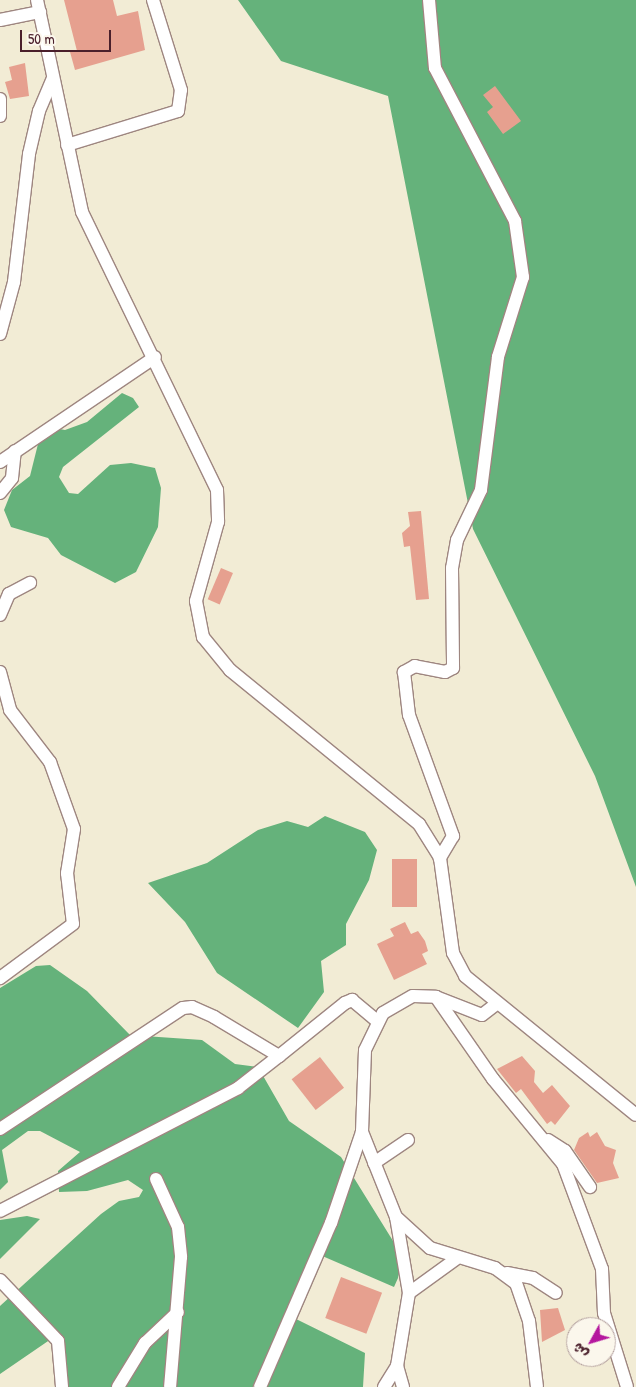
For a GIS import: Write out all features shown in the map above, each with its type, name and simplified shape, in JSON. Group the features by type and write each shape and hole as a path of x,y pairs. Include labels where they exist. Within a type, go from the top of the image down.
{"street":[{"path":"67,145 178,111 181,90 153,0"},
{"path":"430,0 435,68 512,212 524,277 498,357 486,471 457,540 452,568 453,668 445,672 415,666 404,672 409,715 454,836 440,858"},
{"path":"1,18 39,6 82,212 155,356 206,463 220,502 196,601 203,637 230,670 418,824 440,858 453,953 464,976 495,1005 600,1081 636,1115"},
{"path":"0,334 14,282 29,154 39,111 53,78"},
{"path":"0,99 0,116"},
{"path":"0,462 155,356"},
{"path":"0,493 12,478 15,451"},
{"path":"0,615 5,594 30,583"},
{"path":"0,672 10,710 50,762 74,836 67,873 73,924 0,978"},
{"path":"260,1387 331,1223 362,1132 365,1050 377,1021 398,1001 413,996 436,997 482,1015 495,1005"},
{"path":"436,997 493,1079 563,1164 593,1242 606,1290 604,1313 626,1387"},
{"path":"0,1211 238,1088 345,1003 352,1000 377,1021"},
{"path":"0,1129 183,1008 192,1007 214,1017 279,1056"},
{"path":"362,1132 396,1217 409,1293 396,1366 384,1387"},
{"path":"543,1139 564,1151 590,1187"},
{"path":"374,1163 408,1140"},
{"path":"156,1179 178,1227 182,1278 170,1387"},
{"path":"396,1217 430,1248 456,1259 506,1273 534,1278 556,1293"},
{"path":"409,1293 456,1259"},
{"path":"506,1273 522,1293 537,1387"},
{"path":"0,1280 58,1341 62,1387"},
{"path":"118,1387 145,1343 178,1312"},
{"path":"396,1366 403,1387"}],"green space":[{"path":"238,0 636,0 636,887 595,776 473,529 388,96 281,61"},
{"path":"122,393 133,398 139,407 63,467 59,477 69,493 78,494 110,465 131,463 155,468 161,488 158,527 136,572 115,583 61,555 48,538 11,527 4,510 12,490 30,476 39,440 54,428 65,430 87,422"},
{"path":"325,816 365,832 377,850 369,880 346,924 346,945 321,961 324,992 298,1028 217,973 185,922 148,883 207,863 258,830 287,821 308,827"},
{"path":"50,965 87,991 130,1035 202,1040 235,1064 258,1067 289,1121 341,1157 398,1249 402,1258 398,1278 394,1287 320,1255 294,1318 365,1353 363,1387 57,1387 54,1337 0,1374 0,1306 101,1214 119,1201 139,1197 143,1190 128,1180 87,1191 59,1192 58,1171 80,1152 40,1131 28,1131 2,1150 8,1182 0,1190 0,988 36,966"},
{"path":"27,1216 40,1219 0,1259 0,1220"}],"building":[{"path":"64,0 113,0 117,16 138,11 145,50 75,70 70,52 77,51"},
{"path":"25,63 29,96 10,99 5,82 12,80 9,67"},
{"path":"495,86 521,121 503,134 487,112 493,107 483,95"},
{"path":"421,511 429,599 416,600 410,546 404,547 402,533 410,526 408,512"},
{"path":"221,568 233,573 220,604 208,599"},
{"path":"392,859 417,859 417,907 392,907"},
{"path":"405,922 411,934 418,931 425,941 428,951 422,954 427,964 394,980 377,944 394,936 390,929"},
{"path":"522,1056 535,1071 534,1082 543,1093 552,1085 570,1106 555,1125 551,1121 547,1124 521,1089 516,1093 497,1069"},
{"path":"320,1057 344,1088 316,1110 292,1079"},
{"path":"588,1132 590,1137 597,1132 605,1146 616,1150 613,1163 619,1178 597,1183 574,1150 579,1138"},
{"path":"341,1277 382,1293 366,1334 325,1318"},
{"path":"558,1308 565,1330 542,1342 540,1310"}]}
